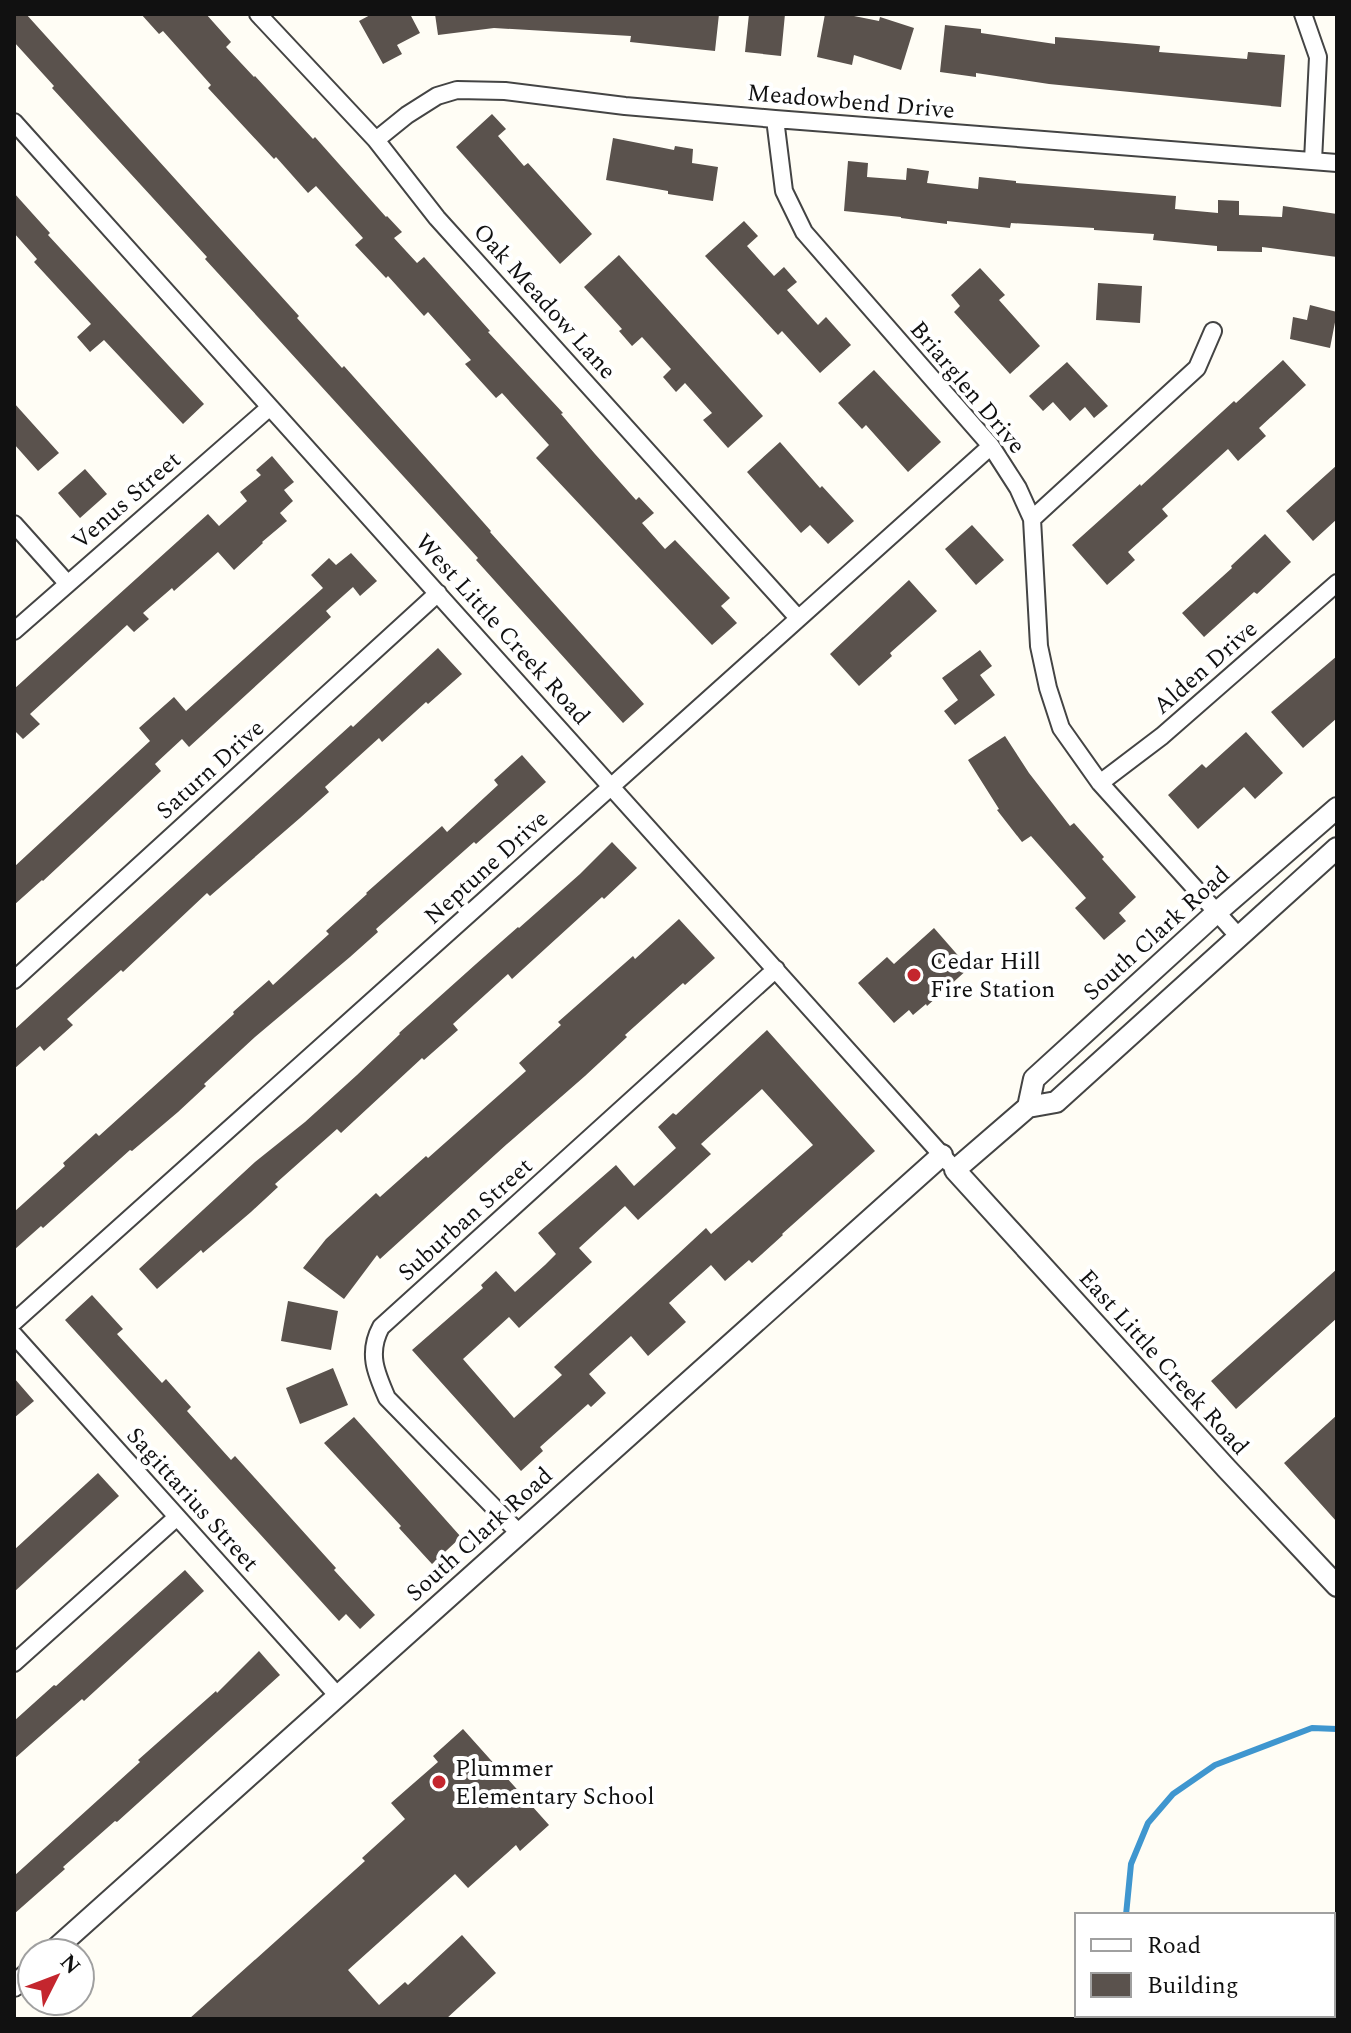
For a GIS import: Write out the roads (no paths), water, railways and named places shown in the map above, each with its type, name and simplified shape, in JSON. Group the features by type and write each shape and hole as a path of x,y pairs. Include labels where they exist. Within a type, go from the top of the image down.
{"street":[{"name":"Oak Meadow Lane","path":"258,14 376,140 437,218 798,618"},
{"path":"1303,14 1318,57 1313,161"},
{"name":"Meadowbend Drive","path":"376,140 437,96 457,90 505,91 625,106 775,119 1337,163"},
{"name":"Briarglen Drive","path":"775,119 784,191 804,232 991,446 1018,488 1032,519 1039,646 1061,728 1100,783 1239,937"},
{"name":"West Little Creek Road","path":"14,122 948,1162"},
{"path":"1032,519 1197,368 1213,331"},
{"name":"Venus Street","path":"14,631 270,407"},
{"name":"Neptune Drive","path":"14,1322 991,446"},
{"path":"14,524 67,583"},
{"name":"Alden Drive","path":"1100,783 1162,736 1337,583"},
{"name":"Saturn Drive","path":"14,980 438,593"},
{"name":"South Clark Road","path":"1028,1107 1034,1079 1216,913 1337,808"},
{"name":"South Clark Road","path":"69,1937 337,1695 948,1162 1028,1107 1056,1102 1337,848"},
{"name":"Suburban Street","path":"520,1534 387,1398 376,1371 374,1340 381,1327 776,969"},
{"name":"East Little Creek Road","path":"948,1162 1337,1586"},
{"name":"Sagittarius Street","path":"14,1335 337,1695"},
{"path":"14,1663 177,1517"}],"waterway":[{"path":"1126,1913 1131,1864 1148,1823 1173,1794 1215,1765 1312,1728 1337,1729"}],"place":[{"name":"Cedar Hill Fire Station","path":"914,975"},
{"name":"Plummer Elementary School","path":"439,1782"}]}
